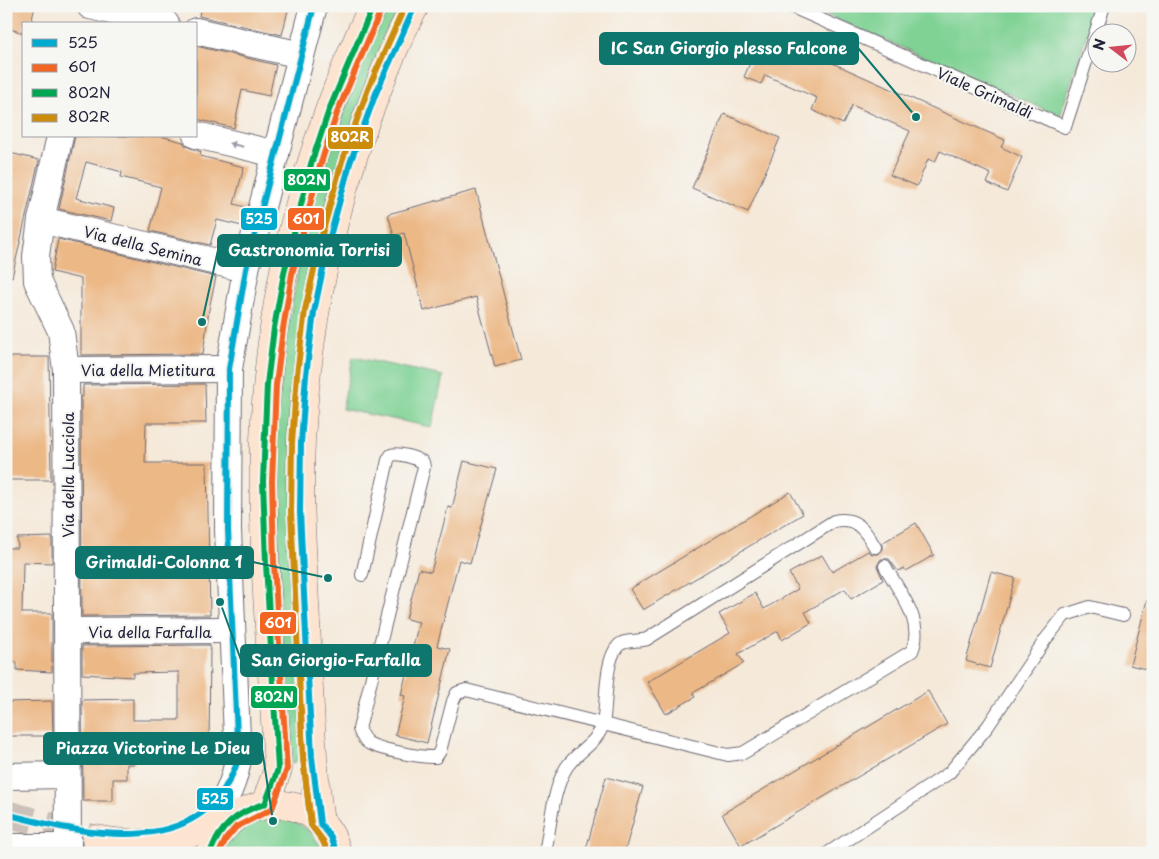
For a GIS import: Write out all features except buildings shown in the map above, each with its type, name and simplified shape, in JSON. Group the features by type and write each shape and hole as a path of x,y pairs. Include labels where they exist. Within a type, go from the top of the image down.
{"main road":[{"path":"265,804 278,769 264,484 264,440 269,369 277,306 293,231 314,153 338,83 373,6"},
{"path":"333,841 312,757 300,512 301,443 306,374 318,294 329,240 350,163 376,92 415,6"},
{"path":"86,848 151,844 168,841 204,841 232,818 252,807 265,804 280,804 308,813 333,841"}],"street":[{"path":"85,22 89,6 157,22"},
{"path":"232,818 237,800 238,760 228,530 229,369 246,269 314,6"},
{"path":"198,31 301,55"},
{"path":"198,135 276,154"},
{"name":"Via della Lucciola","path":"60,138 41,220 36,256 37,281 61,331 66,370 67,775 86,848"},
{"name":"Via della Semina","path":"41,220 246,269"},
{"name":"Via della Mietitura","path":"66,370 229,369"},
{"name":"Via della Farfalla","path":"68,631 232,630"},
{"path":"204,841 227,796 234,779 238,760"},
{"path":"6,776 67,775"},
{"path":"6,847 86,848"}],"lane":[{"name":"Viale Grimaldi","path":"790,6 1065,126 1104,6"},
{"path":"362,575 390,455 395,454 423,462 424,467 358,729 362,737 370,744 426,758 436,757 440,751 453,700 458,692 466,690 728,754 743,753 912,651 917,640 916,622 885,566"},
{"path":"545,853 562,776 571,761 595,738 602,724 612,660 616,647 621,643 647,639 834,522 845,519 857,523 875,547"},
{"path":"828,853 949,773 988,726 1045,640 1065,615 1090,607 1123,616"}],"green space":[{"path":"388,6 403,6 316,244 300,758 293,764 289,762 277,532 277,419 285,345 303,242 332,140 368,49"},
{"path":"806,6 1096,6 1091,22 1086,22 1086,37 1060,116"},
{"path":"353,357 443,376 432,427 342,409"},
{"path":"287,818 309,831 317,840 324,853 223,853 229,840 254,819"}],"tunnel":[{"path":"6,814 96,839"}],"transit line":[{"name":"525","path":"6,814 76,830 111,834 144,833 174,827 201,814 222,792 238,760 228,530 229,369 246,269 314,6"},
{"name":"802N","path":"210,853 219,835 231,821 238,815 265,804 278,769 263,481 267,384 274,328 284,273 311,164 329,110 373,6"},
{"name":"802R","path":"328,853 323,841 311,825 303,757 291,512 292,443 297,374 305,310 321,238 342,161 368,89 405,6"},
{"name":"525","path":"337,853 331,837 320,823 312,757 300,512 301,443 306,375 314,312 329,240 350,163 376,93 415,6"},
{"name":"601","path":"219,853 226,839 236,827 272,809 287,769 274,563 272,481 276,385 292,274 320,166 337,113 381,10"},
{"name":"601","path":"301,710 303,758 311,825 323,841 328,853"}],"place":[{"name":"IC San Giorgio plesso Falcone","path":"916,117"},
{"name":"Gastronomia Torrisi","path":"202,322"},
{"name":"Grimaldi-Colonna 1","path":"328,578"},
{"name":"San Giorgio-Farfalla","path":"220,602"},
{"name":"Piazza Victorine Le Dieu","path":"273,821"}]}
